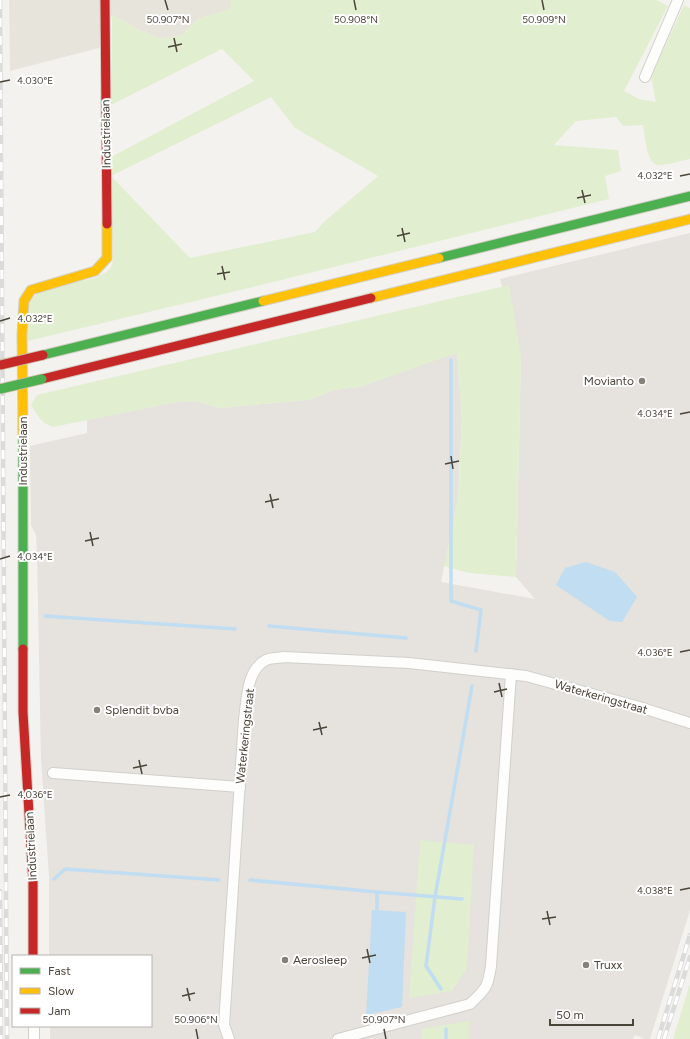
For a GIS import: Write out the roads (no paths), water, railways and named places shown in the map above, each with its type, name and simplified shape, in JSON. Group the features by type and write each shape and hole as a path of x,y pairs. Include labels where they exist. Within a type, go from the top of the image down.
{"main road":[{"name":"Industrielaan","path":"33,955 33,882 23,712 22,391 24,301 31,290 95,271 108,258 105,0"},
{"path":"0,365 690,196"},
{"path":"0,389 690,219"}],"street":[{"path":"645,77 678,0"},
{"name":"Waterkeringstraat","path":"229,1039 224,1025 244,719 248,687 253,672 266,660 284,657 409,663 526,676 636,706 690,724"},
{"path":"338,1039 470,1004 481,994 488,983 491,966 511,674"},
{"path":"54,773 240,787"},
{"path":"34,1027 34,1039"}],"water":[{"path":"586,562 615,572 637,597 622,622 610,621 556,585 565,568"},
{"path":"372,910 406,912 402,1007 366,1015"}],"waterway":[{"path":"451,360 451,601 481,610 476,651"},
{"path":"45,616 235,629"},
{"path":"269,626 406,638"},
{"path":"441,989 426,966 435,897 472,686"},
{"path":"54,879 65,869 219,880"},
{"path":"250,880 377,892 377,910"},
{"path":"377,892 462,899"},
{"path":"446,1029 446,1039"}],"railway":[{"path":"0,0 7,1039"},
{"path":"0,891 1,1039"},
{"path":"658,1039 690,935"},
{"path":"664,1039 690,957"}],"place":[{"name":"Movianto","path":"642,381"},
{"name":"Splendit bvba","path":"97,710"},
{"name":"Aerosleep","path":"285,960"},
{"name":"Truxx","path":"586,965"}]}
